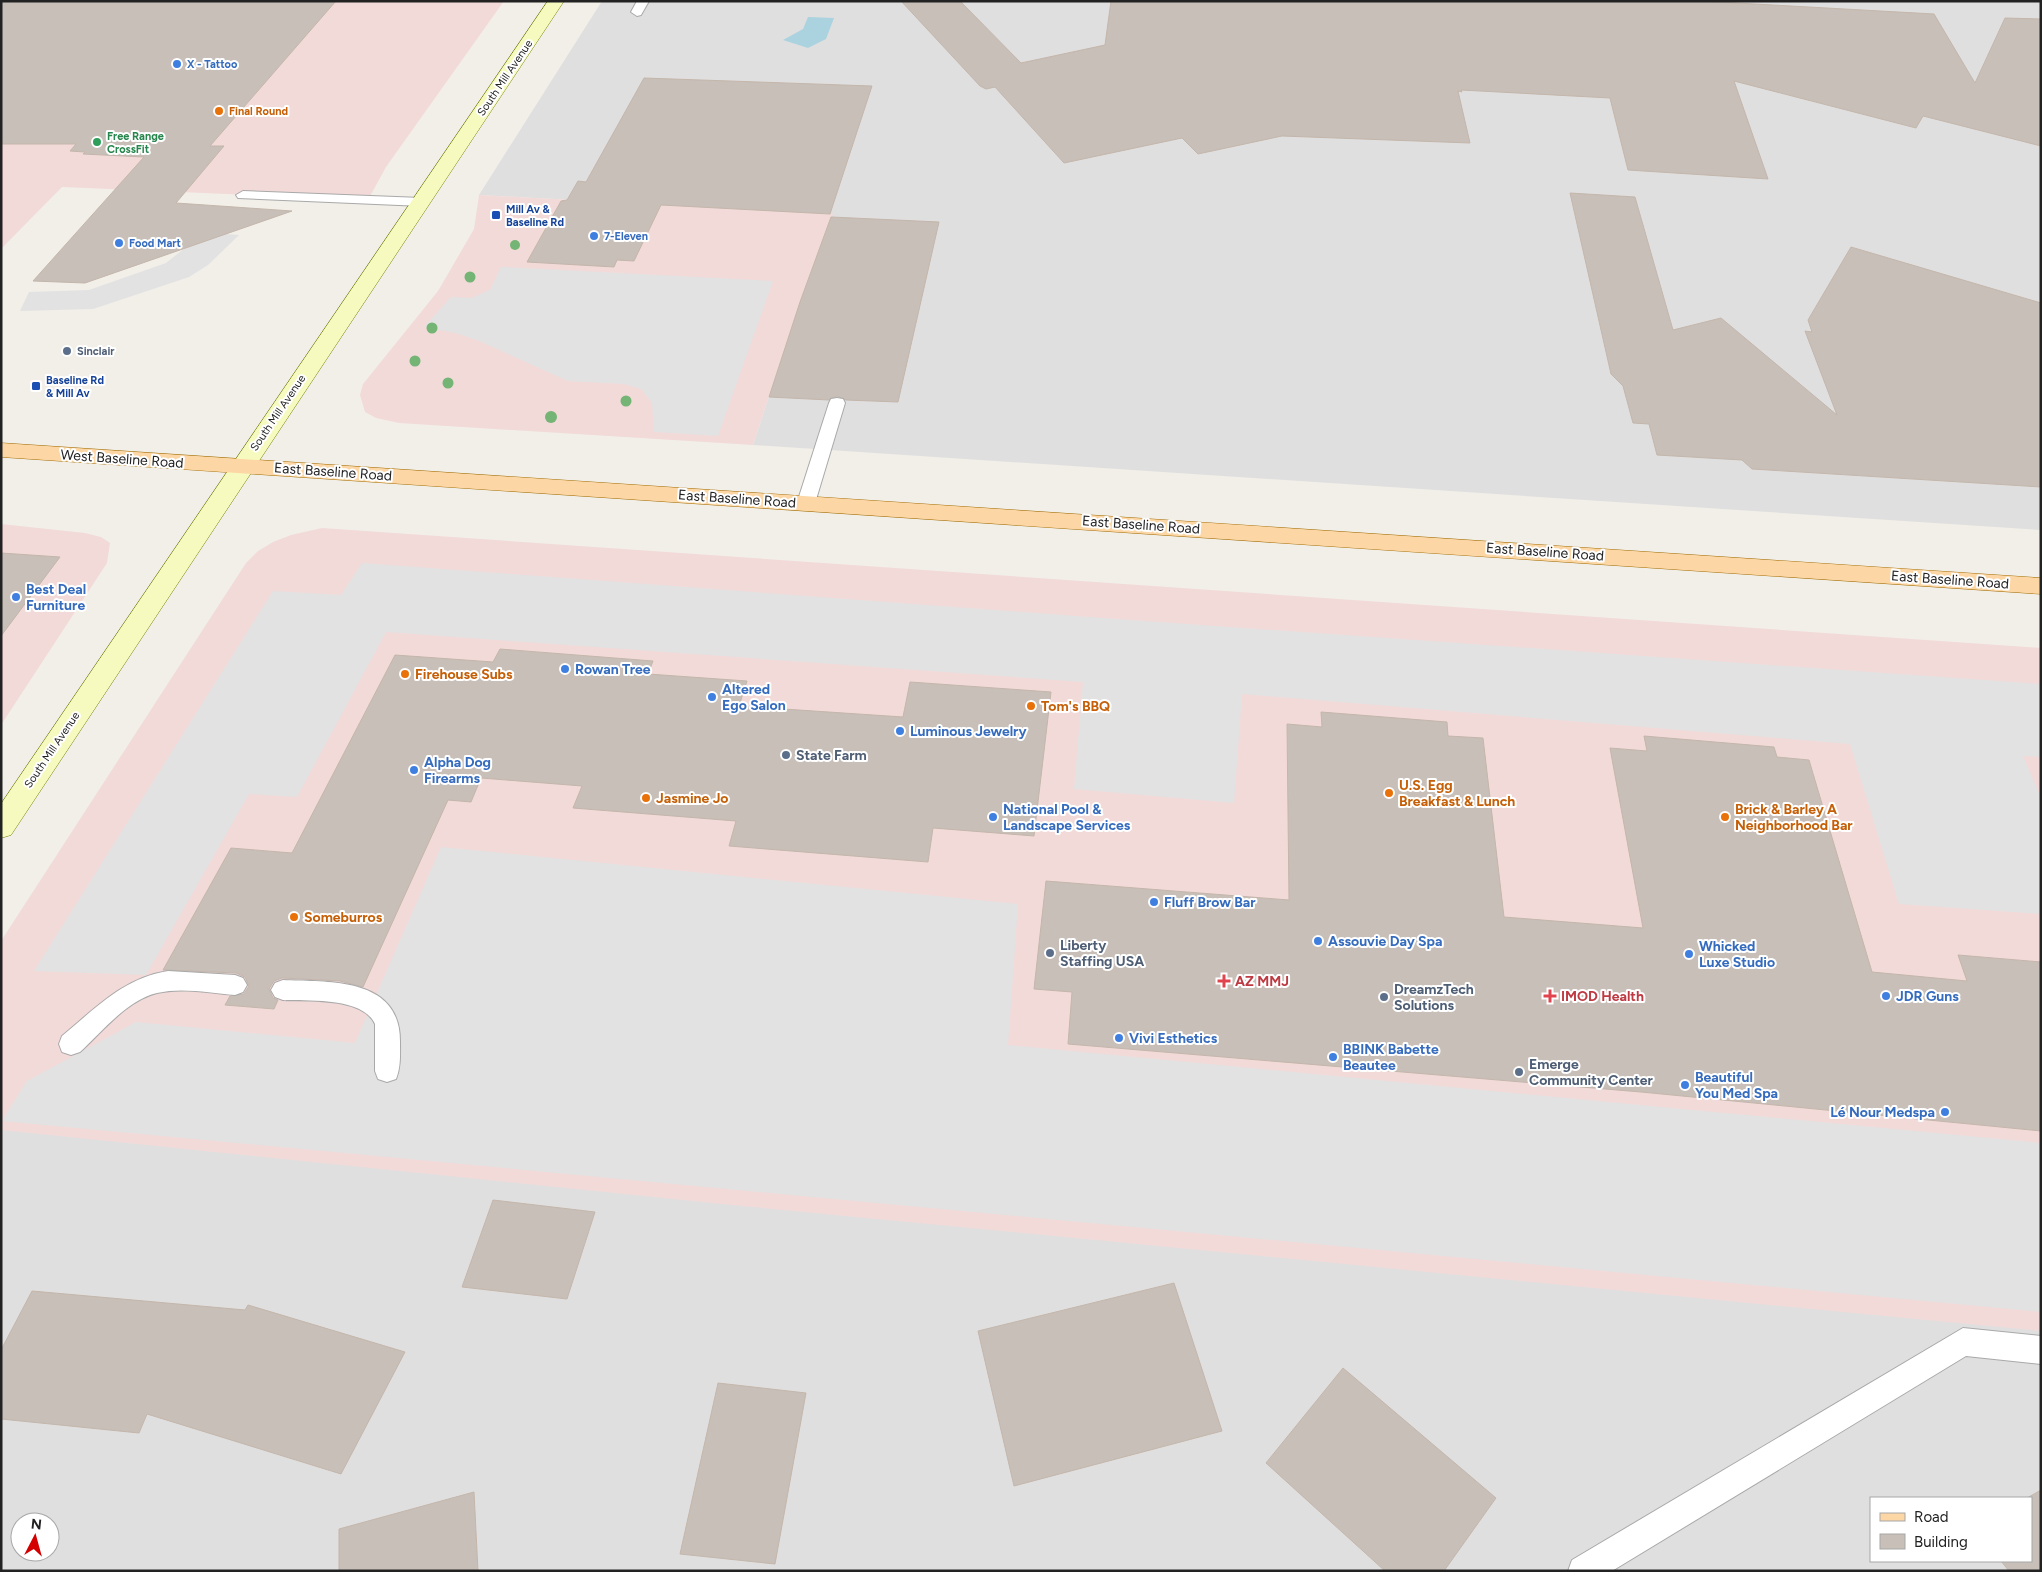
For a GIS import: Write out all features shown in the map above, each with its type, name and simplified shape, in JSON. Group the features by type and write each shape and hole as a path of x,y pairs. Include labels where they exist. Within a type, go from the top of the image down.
{"main road":[{"name":"South Mill Avenue","path":"1,827 556,1"},
{"name":"West Baseline Road","path":"1,450 242,466"},
{"name":"East Baseline Road","path":"242,466 2041,586"}],"lane":[{"path":"243,194 422,202"},
{"path":"806,503 837,403"},
{"path":"71,1044 130,995 147,986 166,982 235,985"},
{"path":"283,990 363,997 375,1005 387,1023 387,1071"},
{"path":"1583,1571 1963,1342 2041,1350"}],"shaded area":[{"path":"1,1 504,1 386,167 368,200 62,187 1,249"},
{"path":"602,1 2041,1 2041,530 753,445 800,302 832,214 479,195"},
{"path":"479,195 833,214 800,302 753,445 399,423 376,418 365,412 360,395 363,384 438,291 474,229"},
{"path":"199,232 239,235 208,265 189,277 93,309 20,311 29,292 89,290 166,263 185,248"},
{"path":"501,267 773,281 718,436 654,432 652,403 641,389 624,384 568,381 477,340 455,333 424,327 451,297 471,298 490,290"},
{"path":"1,524 85,533 101,537 110,543 107,563 1,725"},
{"path":"322,528 2041,648 2041,1331 742,1206 1,1130 1,941 246,563 258,551 273,542 291,535"},
{"path":"362,563 1103,618 2041,684 2041,757 2023,756 2041,798 2041,914 1899,904 1850,744 1242,694 1234,803 1074,789 1083,682 386,632 297,797 249,794 146,975 34,971 273,591 341,595"},
{"path":"441,847 1018,904 1008,1045 2041,1143 2041,1312 2,1121 27,1081 136,1022 355,1043"},
{"path":"1,1129 2041,1328 2041,1571 1,1571"}],"water":[{"path":"808,17 834,18 826,39 808,48 783,40 803,29"}],"building":[{"path":"1,1 336,1 210,146 224,146 176,203 292,211 85,283 33,281 144,157 83,154 85,152 70,151 76,144 1,144"},
{"path":"901,1 960,1 1021,63 1105,45 1111,1 1701,1 1934,14 1975,83 2005,18 2041,19 2041,146 1923,116 1916,128 1734,81 1768,179 1628,170 1610,98 1461,90 1462,92 1458,91 1470,143 1282,136 1198,154 1182,138 1064,163 995,87 986,89 980,86"},
{"path":"644,78 872,86 830,214 661,205 634,261 617,260 614,267 527,262 561,201 567,200 578,181 586,182"},
{"path":"1570,193 1635,197 1673,330 1721,318 1837,415 1805,331 1812,332 1808,320 1851,247 2041,303 2041,487 1752,469 1742,460 1657,455 1649,424 1633,423 1623,386 1611,374"},
{"path":"831,217 939,222 898,402 846,400 837,396 829,400 769,397 800,302"},
{"name":"Best Deal Furniture","path":"1,553 60,557 1,636"},
{"path":"500,649 653,661 648,674 747,681 739,706 903,717 910,682 1051,692 1034,836 933,828 928,862 729,846 736,821 573,808 582,786 481,778 471,802 448,800 363,987 340,981 282,978 274,981 269,989 273,998 278,1000 274,1009 225,1005 230,996 244,994 249,986 245,977 236,973 163,970 231,848 292,853 395,655 493,662"},
{"path":"1321,712 1447,722 1448,736 1483,738 1504,917 1643,928 1610,748 1647,751 1644,736 1774,747 1777,757 1809,760 1872,972 1967,981 1958,955 2041,962 2041,1131 1641,1092 1068,1044 1072,992 1034,989 1046,881 1289,900 1287,724 1322,727"},
{"path":"493,1200 595,1212 567,1299 462,1287"},
{"path":"1174,1283 1222,1431 1014,1486 978,1331"},
{"path":"32,1291 245,1310 248,1305 405,1352 341,1474 147,1414 139,1433 1,1419 1,1350"},
{"path":"1343,1368 1496,1498 1444,1571 1385,1571 1266,1463"},
{"path":"718,1383 806,1393 775,1564 680,1554"},
{"path":"2041,1490 2041,1571 2009,1571 2002,1562 2032,1562 2032,1497 2029,1497"},
{"path":"474,1492 478,1571 339,1571 339,1529"}],"place":[{"name":"X - Tattoo","path":"177,64"},
{"name":"Final Round","path":"219,111"},
{"name":"Free Range CrossFit","path":"97,142"},
{"name":"Mill Av & Baseline Rd","path":"496,215"},
{"name":"7-Eleven","path":"594,236"},
{"name":"Food Mart","path":"119,243"},
{"name":"Sinclair","path":"67,351"},
{"name":"Baseline Rd & Mill Av","path":"36,386"},
{"name":"Best Deal Furniture","path":"16,597"},
{"name":"Rowan Tree","path":"565,669"},
{"name":"Firehouse Subs","path":"405,674"},
{"name":"Altered Ego Salon","path":"712,697"},
{"name":"Tom's BBQ","path":"1031,706"},
{"name":"Luminous Jewelry","path":"900,731"},
{"name":"State Farm","path":"786,755"},
{"name":"Alpha Dog Firearms","path":"414,770"},
{"name":"U.S. Egg Breakfast & Lunch","path":"1389,793"},
{"name":"Jasmine Jo","path":"646,798"},
{"name":"National Pool & Landscape Services","path":"993,817"},
{"name":"Brick & Barley A Neighborhood Bar","path":"1725,817"},
{"name":"Fluff Brow Bar","path":"1154,902"},
{"name":"Someburros","path":"294,917"},
{"name":"Assouvie Day Spa","path":"1318,941"},
{"name":"Liberty Staffing USA","path":"1050,953"},
{"name":"Whicked Luxe Studio","path":"1689,954"},
{"name":"AZ MMJ","path":"1224,981"},
{"name":"IMOD Health","path":"1550,996"},
{"name":"JDR Guns","path":"1886,996"},
{"name":"DreamzTech Solutions","path":"1384,997"},
{"name":"Vivi Esthetics","path":"1119,1038"},
{"name":"BBINK Babette Beautee","path":"1333,1057"},
{"name":"Emerge Community Center","path":"1519,1072"},
{"name":"Beautiful You Med Spa","path":"1685,1085"},
{"name":"Lé Nour Medspa","path":"1945,1112"}]}
